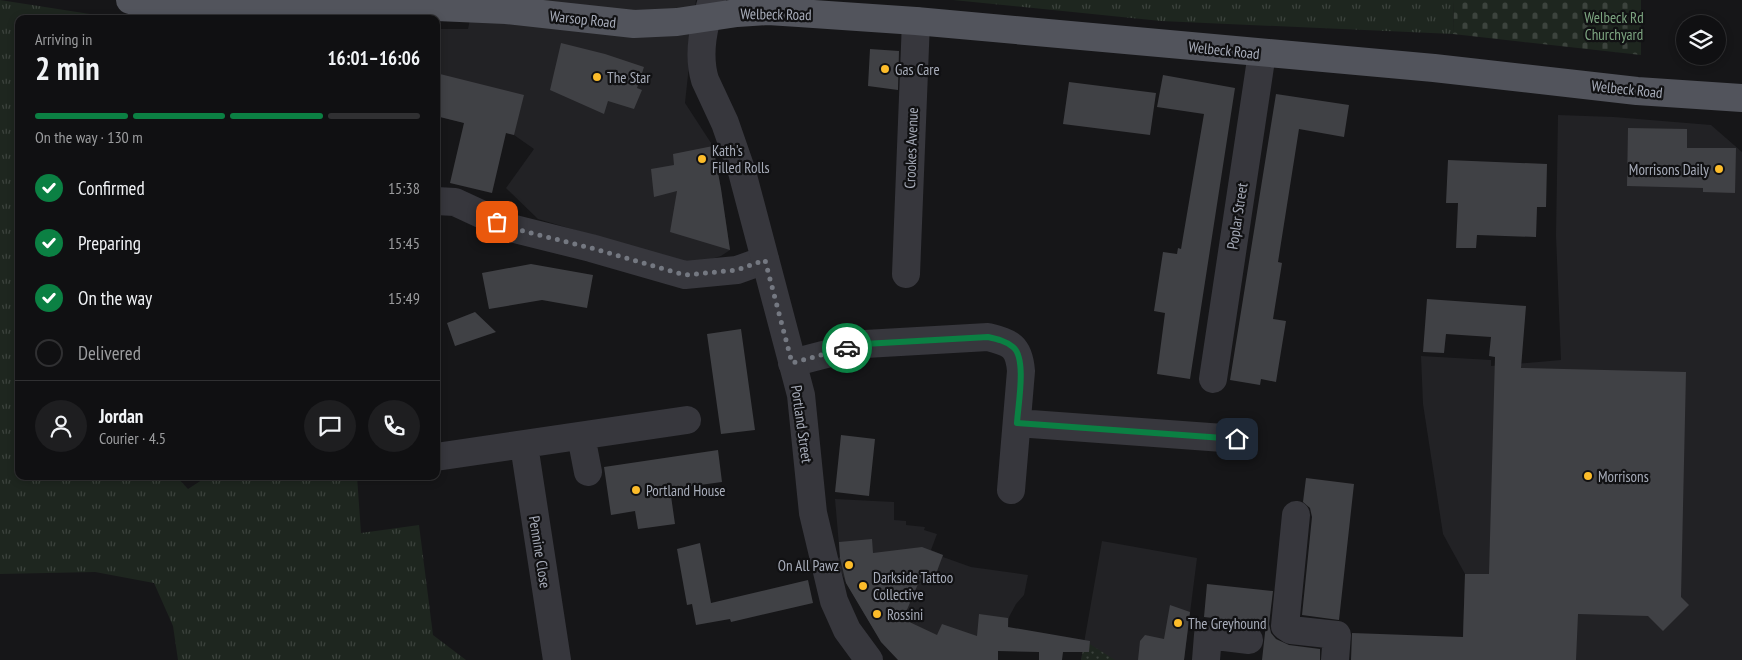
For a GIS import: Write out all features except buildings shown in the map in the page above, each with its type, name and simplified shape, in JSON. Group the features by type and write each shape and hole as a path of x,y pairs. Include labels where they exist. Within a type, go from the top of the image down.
{"main road":[{"name":"Warsop Road","path":"130,0 266,15 314,6 437,7 506,10 564,18 634,24 677,22 709,9"},
{"name":"Welbeck Road","path":"709,9 737,13 768,11 916,21 1443,69 1637,91 1742,98"}],"street":[{"name":"Portland Street","path":"709,9 701,52 702,69 705,80 734,145 801,394 816,532 834,601 847,630 864,658"},
{"name":"Crookes Avenue","path":"906,274 916,21"},
{"name":"Poplar Street","path":"1213,379 1262,54"},
{"path":"440,201 455,202 511,228 591,248 685,275 737,270 765,260"},
{"path":"792,363 864,344 988,337 1004,341 1014,347 1020,356 1021,371 1011,490"},
{"path":"440,456 687,420"},
{"path":"1017,423 1237,439"},
{"path":"581,436 588,472"},
{"name":"Pennine Close","path":"524,444 557,660"},
{"path":"1296,515 1285,626 1291,630 1337,635 1335,660"},
{"path":"1206,660 1208,635 1249,640"}],"shaded area":[{"path":"474,0 696,0 685,103 713,146 730,250 721,256 698,263 676,260 538,219 506,188 534,149 514,135 440,117 440,29 468,29"},
{"path":"1558,115 1614,117 1711,125 1742,152 1742,660 1462,660 1465,574 1443,534 1423,404 1421,356 1491,360 1491,366 1561,360 1556,235"},
{"path":"835,499 894,502 894,520 906,521 906,525 925,527 924,530 937,534 931,550 943,555 943,557 971,567 1028,575 1024,595 1016,604 1009,617 1006,651 998,651 998,660 899,660 876,633 845,581 836,559 840,557"},
{"path":"1102,541 1197,558 1184,660 1081,660"}],"green space":[{"path":"0,0 96,15 15,15 15,480 180,480 188,489 202,480 357,480 361,533 419,525 433,635 466,660 178,660 173,626 154,583 95,572 0,574"},
{"path":"953,0 1454,0 1453,34 1161,21"},
{"name":"Welbeck Rd Churchyard","path":"1454,0 1641,0 1641,55 1453,34"},
{"path":"1085,641 1115,660 1081,660"}],"way so far":[{"path":"497,222 511,228 591,248 685,275 737,270 765,260 792,363 847,348"}],"place":[{"name":"Gas Care","path":"885,69"},
{"name":"The Star","path":"597,77"},
{"name":"Kath's Filled Rolls","path":"702,159"},
{"name":"Morrisons Daily","path":"1719,169"},
{"name":"Morrisons","path":"1588,476"},
{"name":"Portland House","path":"636,490"},
{"name":"On All Pawz","path":"849,565"},
{"name":"Darkside Tattoo Collective","path":"863,586"},
{"name":"Rossini","path":"877,614"},
{"name":"The Greyhound","path":"1178,623"}],"route":[{"path":"847,348 864,344 988,337 1004,341 1014,347 1020,356 1021,371 1017,423 1237,439"}]}
